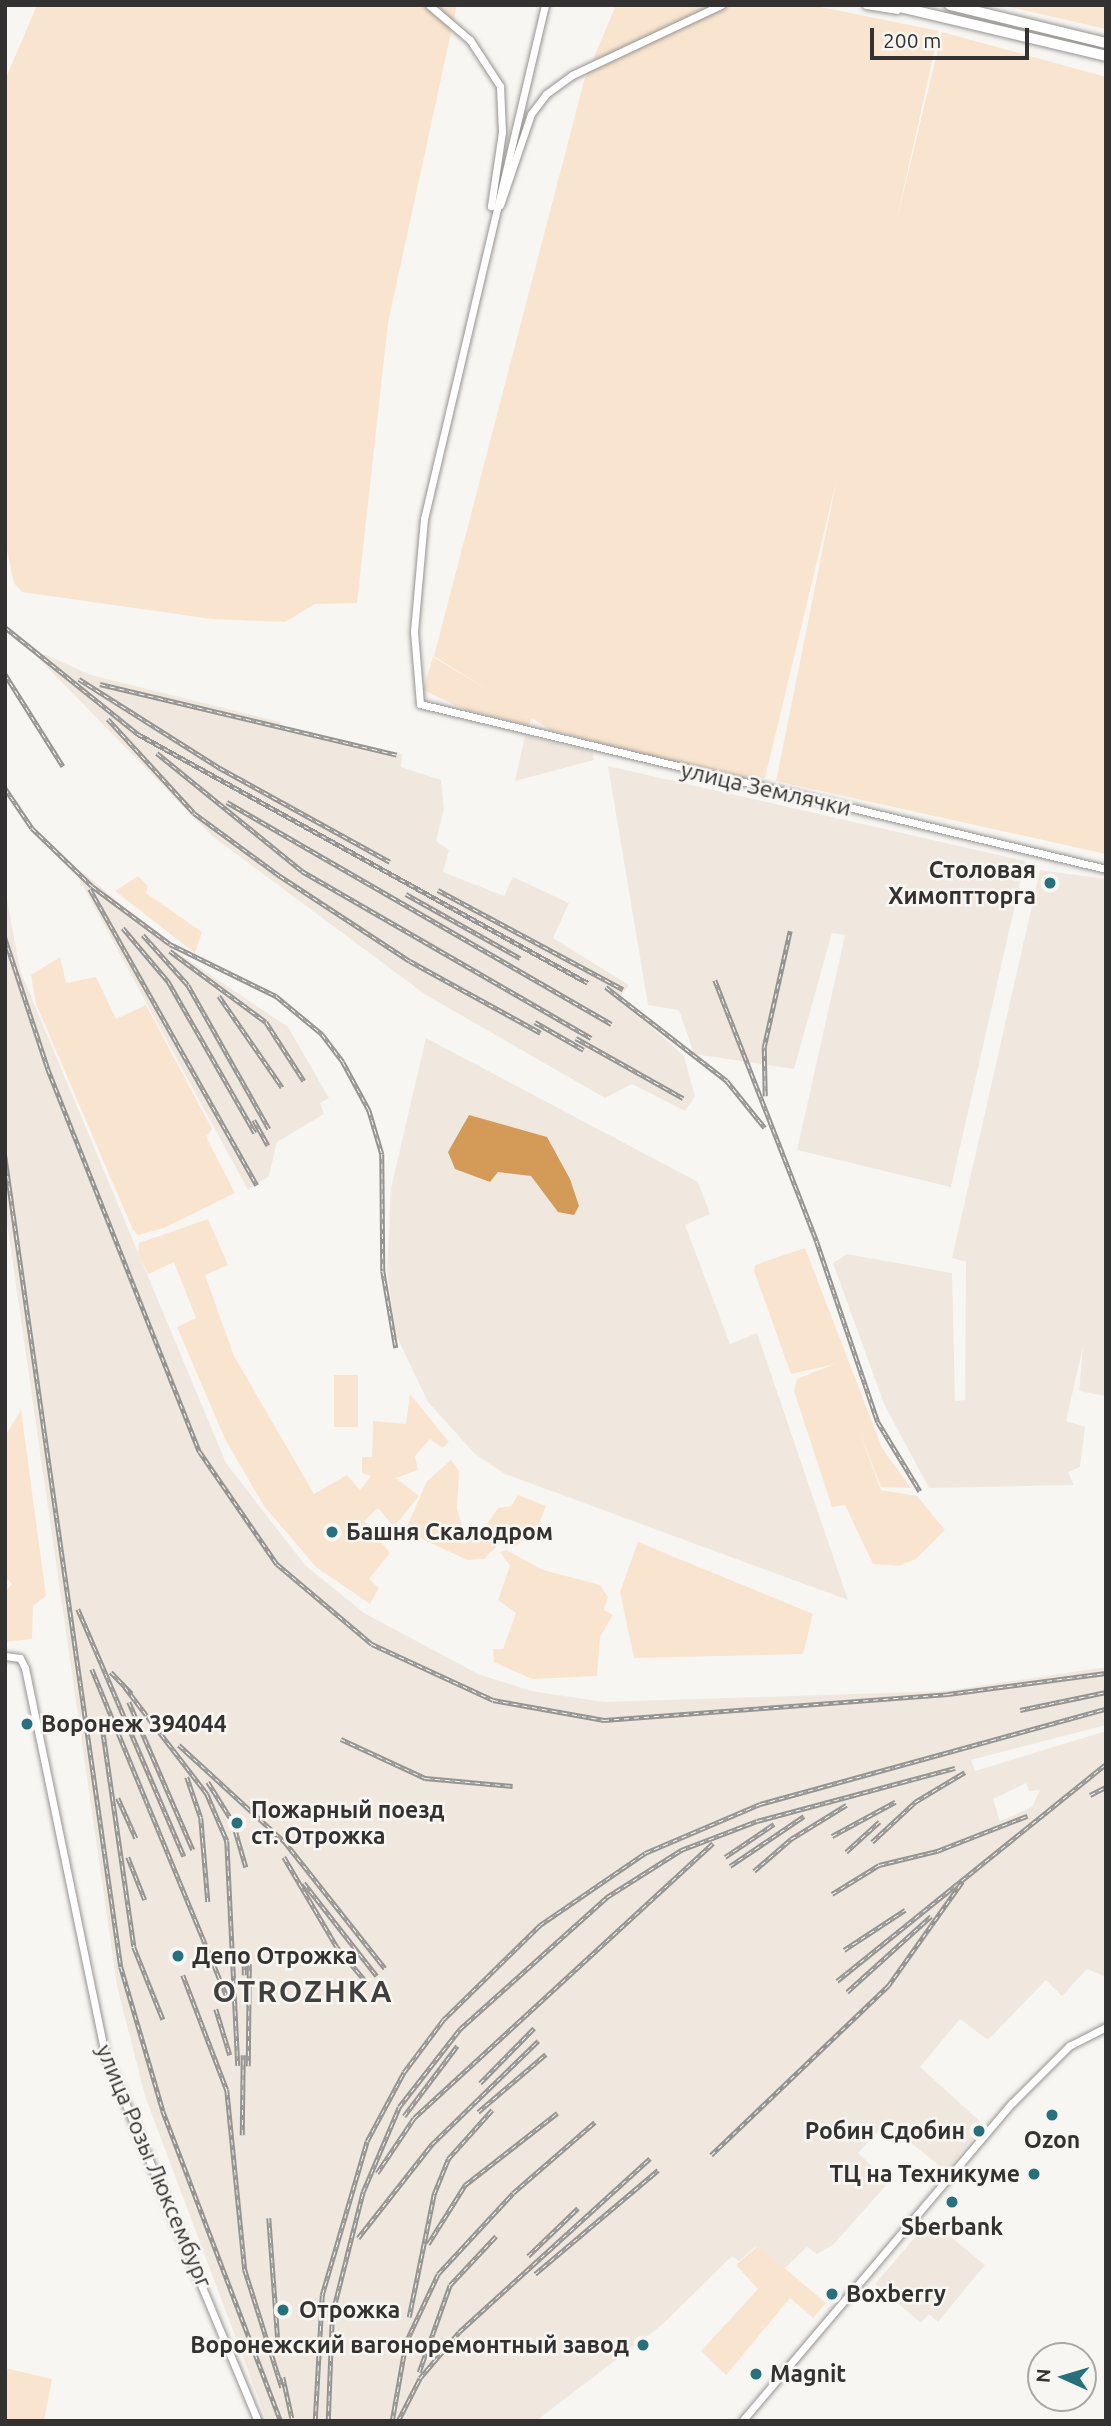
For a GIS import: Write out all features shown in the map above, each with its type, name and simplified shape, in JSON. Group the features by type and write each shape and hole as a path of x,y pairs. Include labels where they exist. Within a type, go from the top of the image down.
{"highway":[{"path":"891,5 1106,56"},
{"path":"950,5 1106,43"}],"street":[{"path":"429,5 470,40 500,86 502,132 482,263"},
{"path":"482,263 545,5"},
{"path":"482,263 518,146 546,94 721,5"},
{"path":"866,5 943,17"},
{"name":"улица Землячки","path":"482,263 420,544 415,683 427,708 1106,869"},
{"name":"улица Розы Люксембург","path":"5,1656 20,1658 102,2043 258,2421"},
{"path":"742,2421 1012,2104 1069,2046 1106,2027"}],"shaded area":[{"path":"37,5 457,5 388,323 357,603 315,604 285,622 212,619 22,592 14,583 5,541 5,80"},
{"path":"616,5 811,5 939,31 896,223 942,32 1106,77 1106,854 776,781 837,478 765,778 734,778 551,730 434,656 584,81"},
{"path":"1001,5 1106,5 1106,29"},
{"path":"44,654 91,675 280,722 282,729 402,754 401,767 441,780 444,809 436,841 449,850 443,872 504,896 513,877 569,903 553,938 629,985 619,998 684,1056 695,1096 685,1111 632,1084 605,1098 426,995 212,836 40,660"},
{"path":"433,657 532,716 529,725 466,710 423,690"},
{"path":"525,736 593,752 594,760 515,781"},
{"path":"608,766 1025,861 951,1187 797,1150 845,935 832,933 794,1069 694,1054 679,1010 648,1005"},
{"path":"1040,870 1106,879 1106,1396 1079,1391 1083,1347 1066,1421 1085,1427 1080,1467 1068,1472 1074,1485 929,1488 884,1404 833,1263 847,1254 952,1273 955,1401 965,1400 966,1262 952,1258"},
{"path":"84,873 177,952 288,1027 329,1098 320,1103 324,1114 277,1142 269,1176 248,1190 79,879"},
{"path":"138,876 148,886 146,893 202,932 195,953 115,891"},
{"path":"5,889 20,970 226,1463 305,1565 364,1613 478,1674 531,1691 604,1702 945,1691 1106,1667 1106,1725 971,1760 975,1771 1106,1731 1106,1977 1087,1969 1062,1996 1046,1980 988,2040 960,2019 920,2067 983,2124 946,2171 886,2123 858,2153 889,2182 833,2245 817,2254 807,2247 783,2270 755,2247 739,2261 732,2256 663,2324 536,2421 267,2421 145,2096 117,1986 5,1209","holes":["1026,1783 1029,1791 1040,1790 1032,1807 1000,1821 993,1799"]},
{"path":"60,957 66,983 96,977 116,1019 146,1005 212,1129 206,1137 235,1193 164,1228 138,1235 133,1230 36,1004 31,975"},
{"path":"426,1038 698,1182 710,1214 685,1225 730,1344 757,1333 848,1600 505,1474 475,1454 428,1402 395,1333 387,1270 391,1188"},
{"path":"469,1115 547,1137 570,1179 579,1206 574,1215 558,1212 531,1176 498,1172 490,1182 455,1169 448,1152"},
{"path":"208,1219 228,1265 205,1275 234,1356 314,1494 347,1475 360,1490 371,1476 362,1473 362,1457 372,1457 373,1421 406,1424 410,1394 449,1442 442,1448 430,1439 415,1456 418,1470 396,1478 419,1496 394,1527 378,1508 364,1521 390,1553 369,1579 379,1588 370,1604 316,1567 264,1506 225,1439 177,1327 196,1318 174,1262 148,1274 138,1253 139,1243"},
{"path":"805,1248 882,1448 911,1488 881,1487 858,1428 881,1490 917,1496 945,1530 916,1559 899,1566 873,1564 845,1505 832,1507 794,1391 797,1379 835,1364 791,1374 754,1271 755,1265"},
{"path":"334,1375 358,1375 358,1427 334,1427"},
{"path":"21,1410 46,1596 33,1606 32,1639 5,1642 5,1592 12,1584 5,1577 5,1436"},
{"path":"451,1460 459,1471 457,1509 466,1536 477,1538 498,1508 511,1506 518,1495 546,1506 536,1531 514,1547 502,1541 484,1559 467,1560 405,1531 427,1481"},
{"path":"638,1542 813,1614 803,1654 634,1658 620,1592"},
{"path":"506,1550 543,1570 600,1585 608,1597 604,1610 613,1615 600,1637 597,1676 532,1679 494,1662 493,1649 503,1649 516,1613 498,1600 510,1566 500,1552"},
{"path":"930,2220 985,2265 938,2322 929,2314 921,2323 875,2284"},
{"path":"758,2246 826,2303 813,2318 790,2298 726,2375 701,2351 758,2289 736,2265"},
{"path":"5,2368 52,2379 44,2421 5,2421"}],"railway":[{"path":"5,627 138,734 588,983"},
{"path":"5,674 63,766"},
{"path":"79,679 220,768 390,862"},
{"path":"100,684 397,755"},
{"path":"108,719 194,813 280,876 410,961 541,1033"},
{"path":"157,753 302,871 591,1038"},
{"path":"5,788 32,828 92,886 170,944 276,996 322,1034 343,1062 369,1110 382,1154 383,1271 396,1348"},
{"path":"227,802 612,1024"},
{"path":"90,889 257,1185"},
{"path":"438,890 623,989"},
{"path":"406,894 520,958"},
{"path":"123,928 168,981 255,1133"},
{"path":"765,1096 764,1047 790,931"},
{"path":"143,935 188,985 269,1129"},
{"path":"5,938 48,1069 200,1452 277,1564 372,1644 493,1700 604,1720 948,1694 1106,1673"},
{"path":"170,951 266,1022 304,1081"},
{"path":"715,980 817,1242 878,1422 920,1491"},
{"path":"606,987 727,1081 765,1128"},
{"path":"219,996 282,1087"},
{"path":"535,1022 584,1050"},
{"path":"576,1038 683,1098"},
{"path":"254,1120 268,1145"},
{"path":"5,1156 121,1967 163,2111 281,2421"},
{"path":"78,1609 184,1856"},
{"path":"92,1669 230,2003"},
{"path":"111,1672 132,1694"},
{"path":"125,1687 207,1794 227,1841 238,2066"},
{"path":"1020,1710 1106,1692"},
{"path":"129,1702 193,1850"},
{"path":"315,2421 322,2295 367,2141 404,2072 443,2020 540,1925 645,1853 760,1804 1106,1709"},
{"path":"101,1717 134,1947 163,2019"},
{"path":"341,1739 425,1778 513,1786"},
{"path":"179,1745 285,1842 385,1968"},
{"path":"837,1981 1106,1764"},
{"path":"328,2421 332,2315 363,2192 399,2107 460,2029 607,1897 681,1850 757,1821 955,1768"},
{"path":"872,1842 915,1802 965,1772"},
{"path":"187,1777 201,1818 208,1902"},
{"path":"208,1782 233,1822 246,1867"},
{"path":"1090,1795 1106,1787"},
{"path":"118,1798 136,1838"},
{"path":"832,1836 895,1802"},
{"path":"754,1871 791,1839 846,1805"},
{"path":"730,1866 804,1816"},
{"path":"832,1894 879,1865 937,1851 1027,1816"},
{"path":"846,1852 879,1822"},
{"path":"725,1857 774,1824"},
{"path":"377,2173 414,2118 713,1843"},
{"path":"128,1857 145,1900"},
{"path":"284,1857 337,1947 368,1984"},
{"path":"711,2155 888,1986 962,1882"},
{"path":"304,1883 377,1976"},
{"path":"844,1950 905,1910"},
{"path":"847,1992 931,1916"},
{"path":"244,1950 244,1975"},
{"path":"248,2066 249,1964"},
{"path":"183,1975 227,2090 245,2270 282,2387"},
{"path":"216,2009 230,2055"},
{"path":"480,2083 534,2028"},
{"path":"358,2238 432,2144 538,2041"},
{"path":"404,2116 457,2046"},
{"path":"478,2112 546,2054"},
{"path":"242,2135 243,2055"},
{"path":"409,2317 434,2194 448,2159 492,2110"},
{"path":"428,2244 465,2185 557,2113"},
{"path":"392,2421 406,2342 438,2274 513,2193 595,2122"},
{"path":"398,2421 420,2378 459,2332 650,2158"},
{"path":"535,2274 658,2170"},
{"path":"528,2256 578,2208"},
{"path":"269,2218 279,2353"},
{"path":"419,2372 450,2285 496,2236"},
{"path":"283,2377 292,2418"}],"place":[{"name":"Столовая Химоптторга","path":"1050,883"},
{"name":"Башня Скалодром","path":"332,1532"},
{"name":"Воронеж 394044","path":"27,1724"},
{"name":"Пожарный поезд ст. Отрожка","path":"237,1823"},
{"name":"Депо Отрожка","path":"178,1956"},
{"name":"Ozon","path":"1052,2115"},
{"name":"Робин Сдобин","path":"979,2131"},
{"name":"ТЦ на Техникуме","path":"1034,2174"},
{"name":"Sberbank","path":"952,2202"},
{"name":"Boxberry","path":"832,2294"},
{"name":"Отрожка","path":"283,2310"},
{"name":"Воронежский вагоноремонтный завод","path":"643,2345"},
{"name":"Magnit","path":"756,2374"}],"district":[{"name":"OTROZHKA","path":"303,1991"}]}
